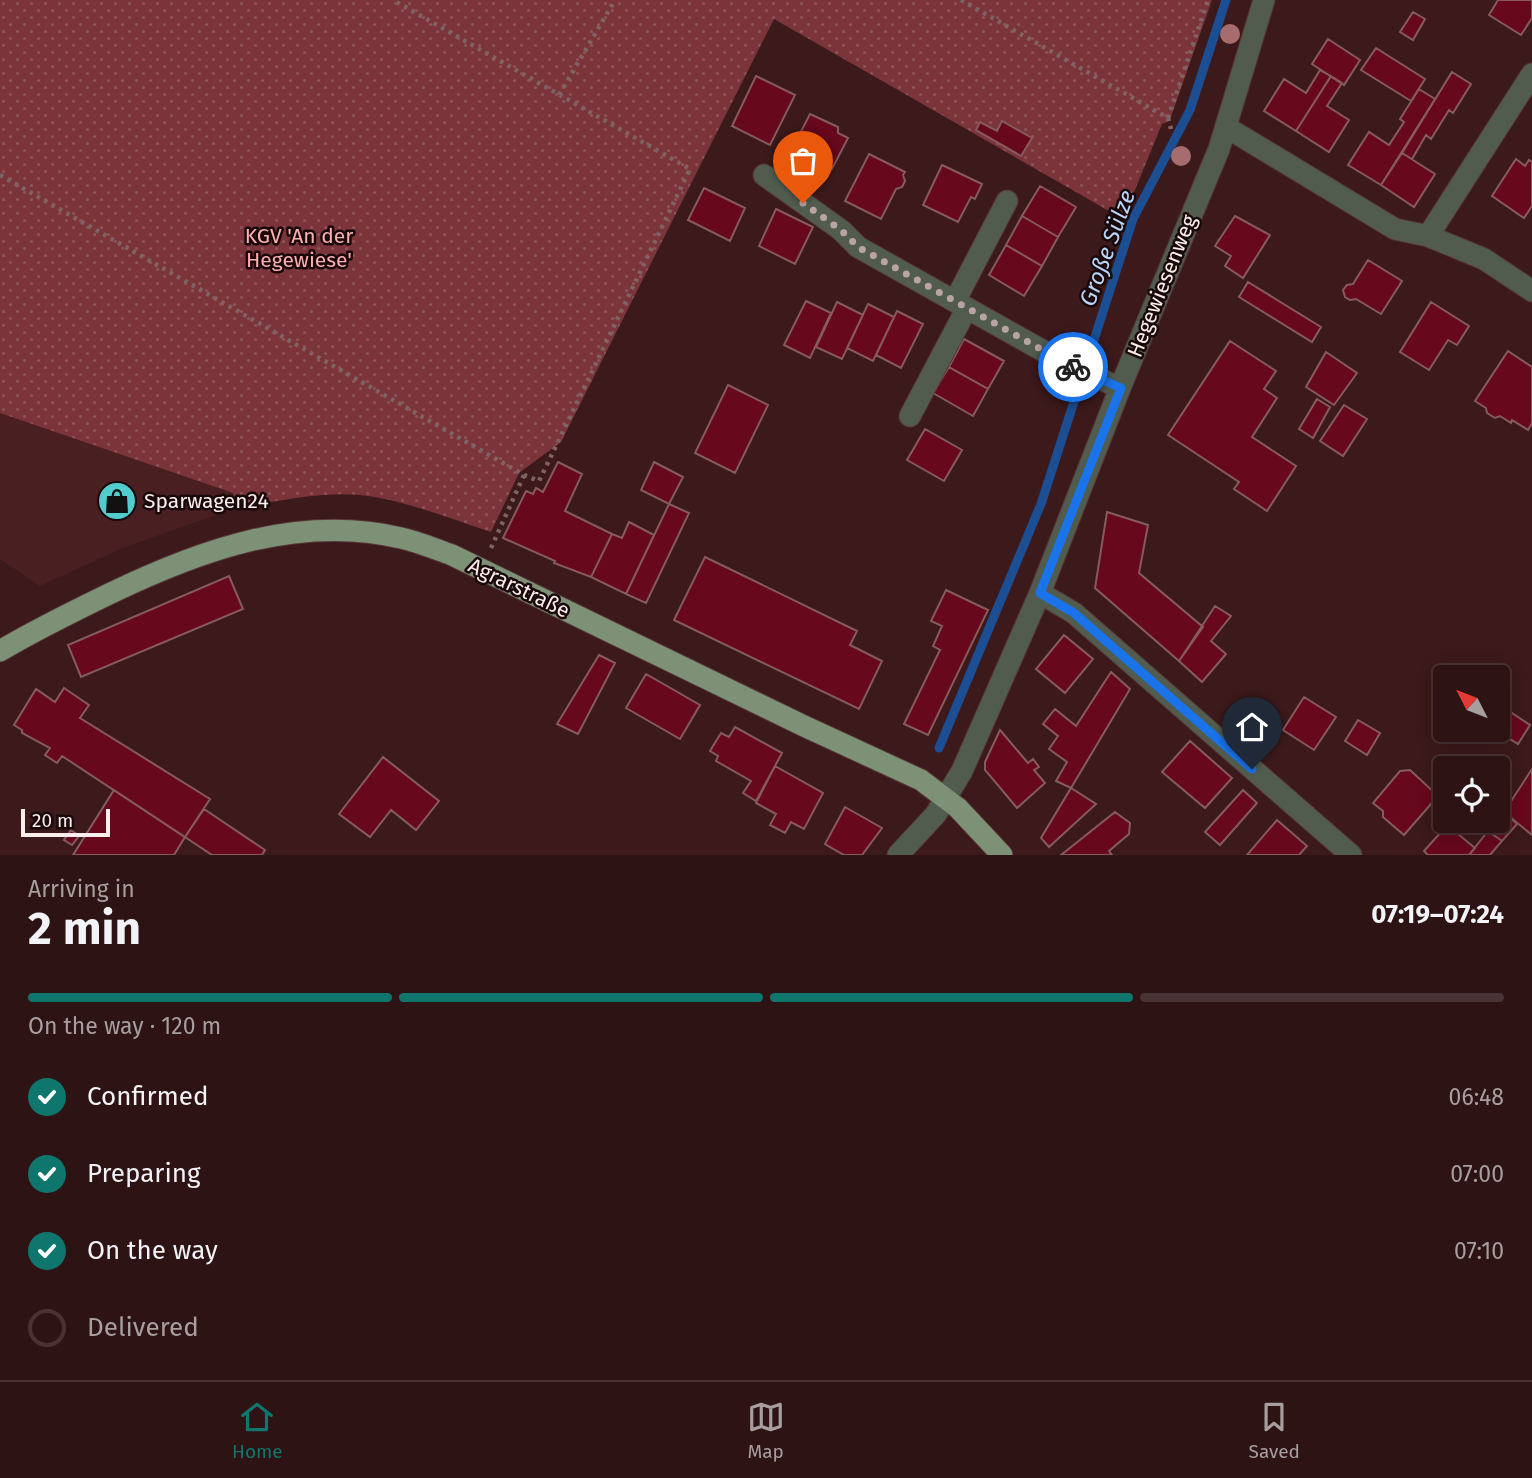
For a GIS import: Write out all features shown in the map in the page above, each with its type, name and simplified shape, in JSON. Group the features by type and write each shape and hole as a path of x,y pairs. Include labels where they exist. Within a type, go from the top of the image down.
{"main road":[{"name":"Agrarstraße","path":"0,651 62,617 158,572 232,544 282,533 354,531 390,536 427,546 481,570 920,780 946,799 1002,855"}],"street":[{"name":"Hegewiesenweg","path":"898,855 925,828 946,799 967,760 1040,593 1226,127 1264,0"},
{"path":"1428,236 1532,74"},
{"path":"1226,127 1395,229 1428,236 1484,259 1532,290"},
{"path":"764,176 841,230 858,247 1063,362 1121,388"},
{"path":"910,416 1007,201"},
{"path":"1040,593 1074,613 1351,855"}],"path":[{"path":"0,175 524,475 539,481 690,169 394,0"},
{"path":"559,95 615,0"},
{"path":"961,0 1168,118"},
{"path":"1171,129 1168,118 1208,0"},
{"path":"481,570 524,475"}],"shaded area":[{"name":"Sparwagen24","path":"0,413 233,493 235,508 123,548 40,586 0,559"}],"green space":[{"name":"KGV 'An der Hegewiese'","path":"0,0 1212,0 1169,121 1162,124 1123,219 774,19 561,442 519,473 491,532 410,505 360,495 313,496 235,508 233,493 0,413"}],"building":[{"path":"1498,0 1532,0 1532,18 1521,35 1489,15"},
{"path":"1413,12 1425,19 1413,40 1400,32"},
{"path":"1328,39 1360,60 1344,85 1312,64"},
{"path":"1376,48 1425,79 1411,101 1361,70"},
{"path":"1320,70 1331,76 1296,131 1264,111 1284,79 1306,93"},
{"path":"1452,72 1471,84 1453,113 1449,110 1431,139 1426,135 1412,159 1402,153"},
{"path":"756,76 795,95 770,145 732,126"},
{"path":"1331,76 1342,83 1327,106 1349,120 1329,152 1296,131"},
{"path":"1419,89 1435,99 1381,185 1348,165 1369,132 1389,145 1404,122 1400,119"},
{"path":"810,114 838,127 838,133 848,138 832,169 792,149"},
{"path":"1002,121 1032,138 1021,156 976,130 980,122 997,131"},
{"path":"1402,153 1435,174 1414,207 1381,185"},
{"path":"869,154 905,172 902,187 896,189 881,219 845,201"},
{"path":"1516,159 1525,166 1529,160 1532,162 1532,206 1524,218 1492,196"},
{"path":"942,165 982,184 975,199 971,197 958,222 923,205"},
{"path":"1040,186 1076,207 1058,237 1022,216"},
{"path":"704,188 745,208 730,241 688,220"},
{"path":"776,209 813,227 795,264 759,246"},
{"path":"1022,216 1058,237 1042,266 1006,245"},
{"path":"1235,216 1270,235 1243,278 1225,266 1231,256 1215,246"},
{"path":"1006,245 1042,266 1024,296 989,275"},
{"path":"1368,260 1402,281 1381,314 1356,299 1345,297 1343,290 1347,285 1353,284"},
{"path":"1248,282 1321,327 1312,342 1239,297"},
{"path":"806,301 831,313 810,358 784,345"},
{"path":"837,302 863,315 842,359 816,347"},
{"path":"1431,302 1469,326 1457,345 1448,340 1429,370 1400,352"},
{"path":"868,304 894,317 873,361 847,348"},
{"path":"897,311 923,324 901,368 876,355"},
{"path":"964,339 1004,361 988,389 949,367"},
{"path":"1230,341 1276,371 1264,389 1277,398 1252,437 1296,466 1267,511 1234,489 1239,482 1168,435"},
{"path":"1508,351 1532,367 1532,423 1528,430 1512,420 1511,423 1500,416 1495,418 1475,401"},
{"path":"1326,352 1357,373 1334,405 1306,387"},
{"path":"949,367 988,389 973,416 933,393"},
{"path":"728,385 768,405 735,473 695,453"},
{"path":"1317,399 1330,407 1313,438 1299,429"},
{"path":"1344,405 1367,419 1343,456 1320,441"},
{"path":"925,429 962,450 944,481 907,460"},
{"path":"558,462 582,474 565,511 612,534 591,577 554,563 555,561 503,538 526,491 533,494 536,488 543,492"},
{"path":"654,462 683,477 669,504 641,490"},
{"path":"669,504 689,513 646,603 626,594"},
{"path":"1107,512 1148,525 1139,573 1203,627 1179,661 1095,588"},
{"path":"629,522 654,535 626,594 591,577 612,534 622,538"},
{"path":"705,557 857,631 850,645 882,661 859,709 674,620"},
{"path":"229,576 243,609 81,677 68,645"},
{"path":"946,590 988,610 928,735 904,724 940,650 933,646 942,626 931,621"},
{"path":"1215,606 1231,616 1211,641 1226,654 1202,682 1179,661"},
{"path":"1064,635 1093,659 1065,693 1036,669"},
{"path":"599,655 615,663 578,734 557,724"},
{"path":"1111,672 1130,689 1071,788 1056,781 1067,762 1049,749 1058,736 1043,724 1055,709 1076,726"},
{"path":"646,674 700,705 680,739 626,708"},
{"path":"64,688 89,705 80,718 210,799 185,837 62,756 57,763 45,755 50,748 22,733 22,730 14,725 36,689 55,702"},
{"path":"1304,697 1336,717 1314,750 1283,730"},
{"path":"1510,712 1530,725 1518,744 1510,739"},
{"path":"1358,720 1380,733 1367,755 1345,741"},
{"path":"735,727 782,753 756,801 743,793 751,781 716,761 718,756 710,751 721,733 729,737"},
{"path":"1000,730 1028,763 1033,759 1039,767 1034,770 1045,783 1017,808 985,770 985,762"},
{"path":"1190,741 1232,778 1205,808 1162,772"},
{"path":"383,757 439,801 416,830 391,810 370,837 339,814"},
{"path":"775,766 823,793 804,829 791,822 785,833 770,825 776,814 756,803"},
{"path":"1532,769 1532,835 1510,817 1510,803"},
{"path":"1410,770 1433,791 1433,802 1404,835 1383,817 1383,811 1373,803 1400,771"},
{"path":"1071,788 1096,804 1049,847 1041,838"},
{"path":"114,790 185,837 174,855 73,855"},
{"path":"1243,790 1257,803 1220,845 1205,832"},
{"path":"845,807 882,828 862,855 844,855 825,844"},
{"path":"204,809 265,850 262,855 212,855 185,837"},
{"path":"1115,812 1130,823 1129,834 1109,851 1112,855 1061,855"},
{"path":"1510,818 1517,824 1510,832"},
{"path":"1277,820 1307,846 1299,855 1247,855"},
{"path":"71,830 79,836 72,845 64,840"},
{"path":"1440,833 1459,833 1475,848 1469,855 1428,855 1424,851"},
{"path":"1486,833 1502,841 1490,855 1469,855"},
{"path":"1491,833 1509,833 1502,841"}],"waterway":[{"name":"Große Sülze","path":"939,748 1041,504 1133,219 1190,110 1226,0"}],"way so far":[{"path":"803,203 841,230 858,247 1073,367"}],"place":[{"name":"Sparwagen24","path":"117,501"}],"route":[{"path":"1073,367 1121,388 1040,593 1074,613 1252,769"}]}
